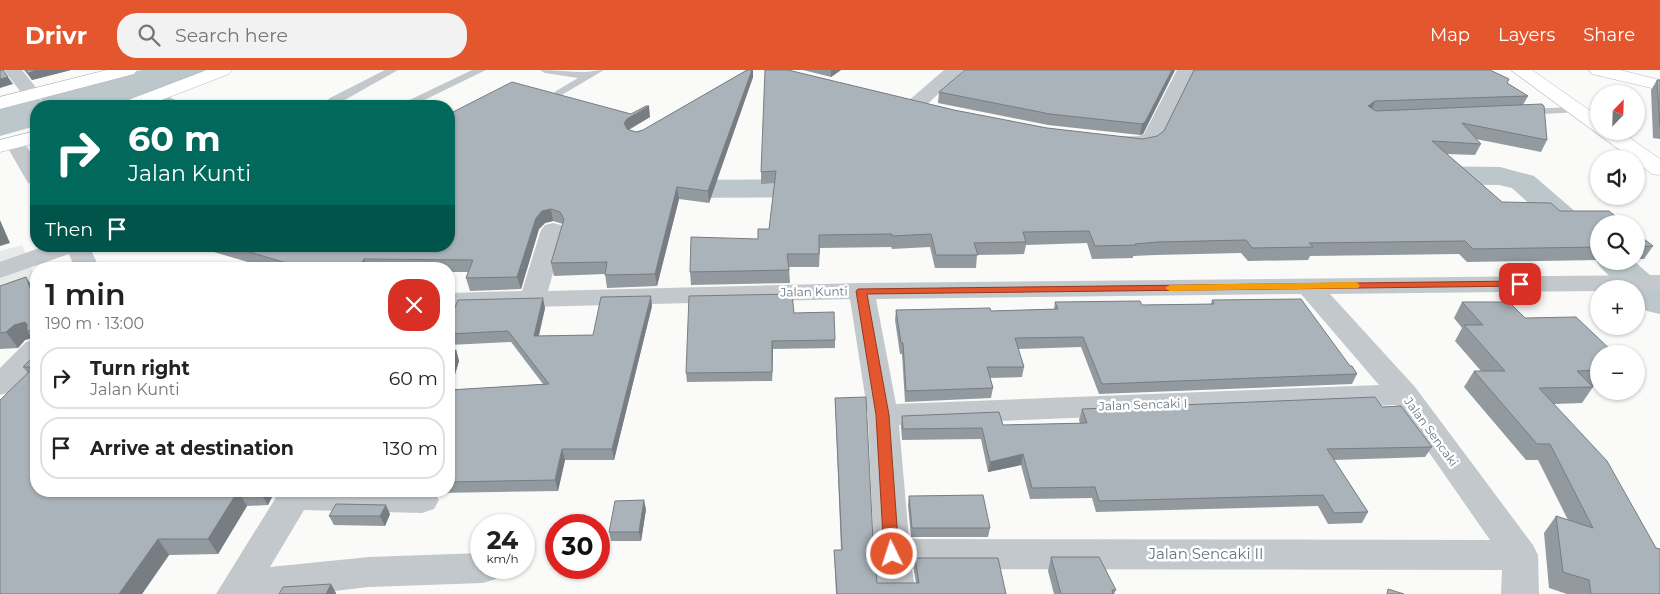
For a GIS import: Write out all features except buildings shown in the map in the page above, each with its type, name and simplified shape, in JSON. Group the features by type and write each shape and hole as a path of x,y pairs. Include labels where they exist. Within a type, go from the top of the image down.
{"main road":[{"path":"0,103 128,70"},
{"path":"150,100 223,70"},
{"path":"1520,70 1590,120"},
{"path":"1598,70 1660,85"},
{"path":"1655,70 1660,71"},
{"path":"8,145 30,139"},
{"path":"1619,140 1660,169"}],"street":[{"path":"14,70 33,95"},
{"path":"939,111 904,104 955,70"},
{"path":"1103,139 1147,142 1152,138 1186,70"},
{"path":"8,145 30,171"},
{"path":"533,299 553,230"},
{"path":"0,270 52,252"},
{"name":"Jalan Kunti","path":"455,301 862,291 1658,283"},
{"name":"Jalan Sencaki","path":"1308,286 1404,394 1520,554"},
{"path":"862,291 883,415 892,554 897,594"},
{"path":"0,385 30,354"},
{"name":"Jalan Sencaki I","path":"883,415 1404,394"},
{"path":"237,590 294,497"},
{"path":"359,497 422,500"},
{"name":"Jalan Sencaki II","path":"892,554 1520,554"},
{"path":"1520,554 1520,594"},
{"path":"237,590 369,572 470,568"}],"lane":[{"path":"334,100 393,70"},
{"path":"416,100 481,70"},
{"path":"545,70 588,76"},
{"path":"560,93 599,70"},
{"path":"1508,112 1576,110"}],"shaded area":[{"path":"22,245 30,264 30,309 0,319 0,251"}],"waterway":[{"path":"81,100 141,84 183,70"},
{"path":"125,88 153,100"},
{"path":"0,122 30,114"},
{"path":"1421,175 1500,176 1523,182 1590,241"},
{"path":"664,189 826,188"},
{"path":"1623,270 1660,303"}],"slow traffic":[{"path":"1170,288 1355,286"}],"route":[{"path":"892,554 883,415 862,291 1520,284"}]}
